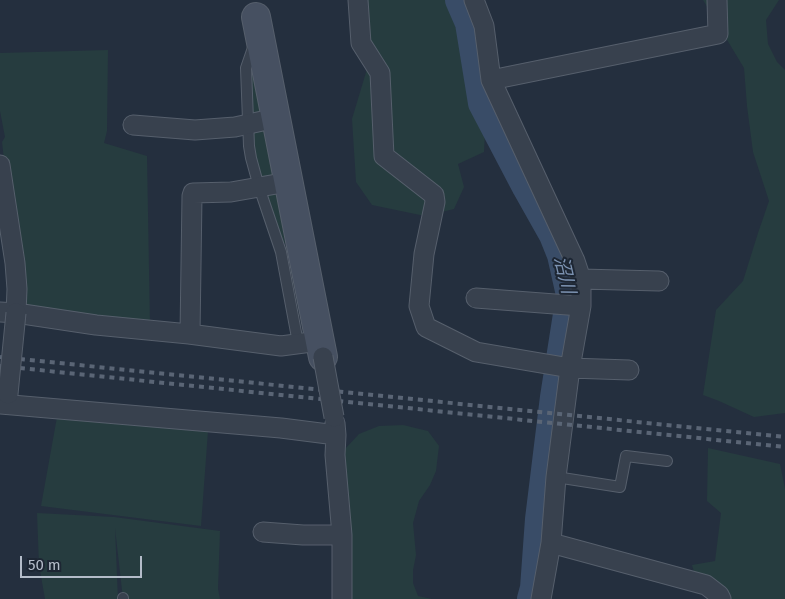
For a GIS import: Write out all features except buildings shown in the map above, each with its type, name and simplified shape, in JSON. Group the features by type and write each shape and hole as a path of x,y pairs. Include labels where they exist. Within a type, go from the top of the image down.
{"street":[{"path":"358,0 361,42 380,73 384,156 434,195 435,202 424,254 419,306 426,327 476,352 561,366 629,370"},
{"path":"474,0 484,26 491,80 575,261 581,279 572,306 561,366 551,543 541,599"},
{"path":"491,80 718,34 717,0"},
{"path":"257,16 288,182 313,347 335,426 335,455 342,535 342,599"},
{"path":"133,125 196,130 235,127 276,118"},
{"path":"0,165 16,264 18,289 8,312 5,401 281,428 335,426"},
{"path":"190,334 193,193 231,192 288,182"},
{"path":"581,279 659,282"},
{"path":"476,298 572,306"},
{"path":"8,312 96,325 190,334 281,346 313,347"},
{"path":"263,532 342,535"},
{"path":"551,543 706,585 720,595 721,599"}],"lane":[{"path":"257,16 246,68 251,158 313,347"},
{"path":"556,477 620,487 626,456 667,461"}],"green space":[{"path":"356,0 451,0 451,14 465,53 467,89 485,131 484,152 458,164 464,187 454,209 425,216 372,205 356,182 352,119 370,59"},
{"path":"703,0 779,0 766,20 768,44 777,62 785,70 785,413 754,417 703,395 716,310 743,281 769,201 753,152 744,68"},
{"path":"108,50 107,131 104,143 147,156 150,326 21,308 2,142 5,137 0,111 0,53"},
{"path":"253,67 264,114 250,117 250,72"},
{"path":"253,130 264,130 267,135 275,175 262,180 255,155"},
{"path":"277,193 285,243 281,243 266,195"},
{"path":"57,417 208,431 201,526 41,506"},
{"path":"403,425 428,431 439,446 436,471 430,485 419,501 413,523 416,555 413,583 418,596 432,599 350,599 343,465 345,449 359,434 379,426"},
{"path":"708,448 780,464 785,489 785,599 728,599 695,575 692,565 715,561 721,513 707,501"},
{"path":"37,513 114,517 220,531 218,589 220,599 123,599 115,528 118,599 45,599 39,565"}],"waterway":[{"name":"沼川","path":"460,0 470,23 483,103 554,235 562,255 571,295 555,397 540,519 535,588 532,599"}],"railway":[{"path":"0,357 785,437"},
{"path":"0,366 785,447"}]}
